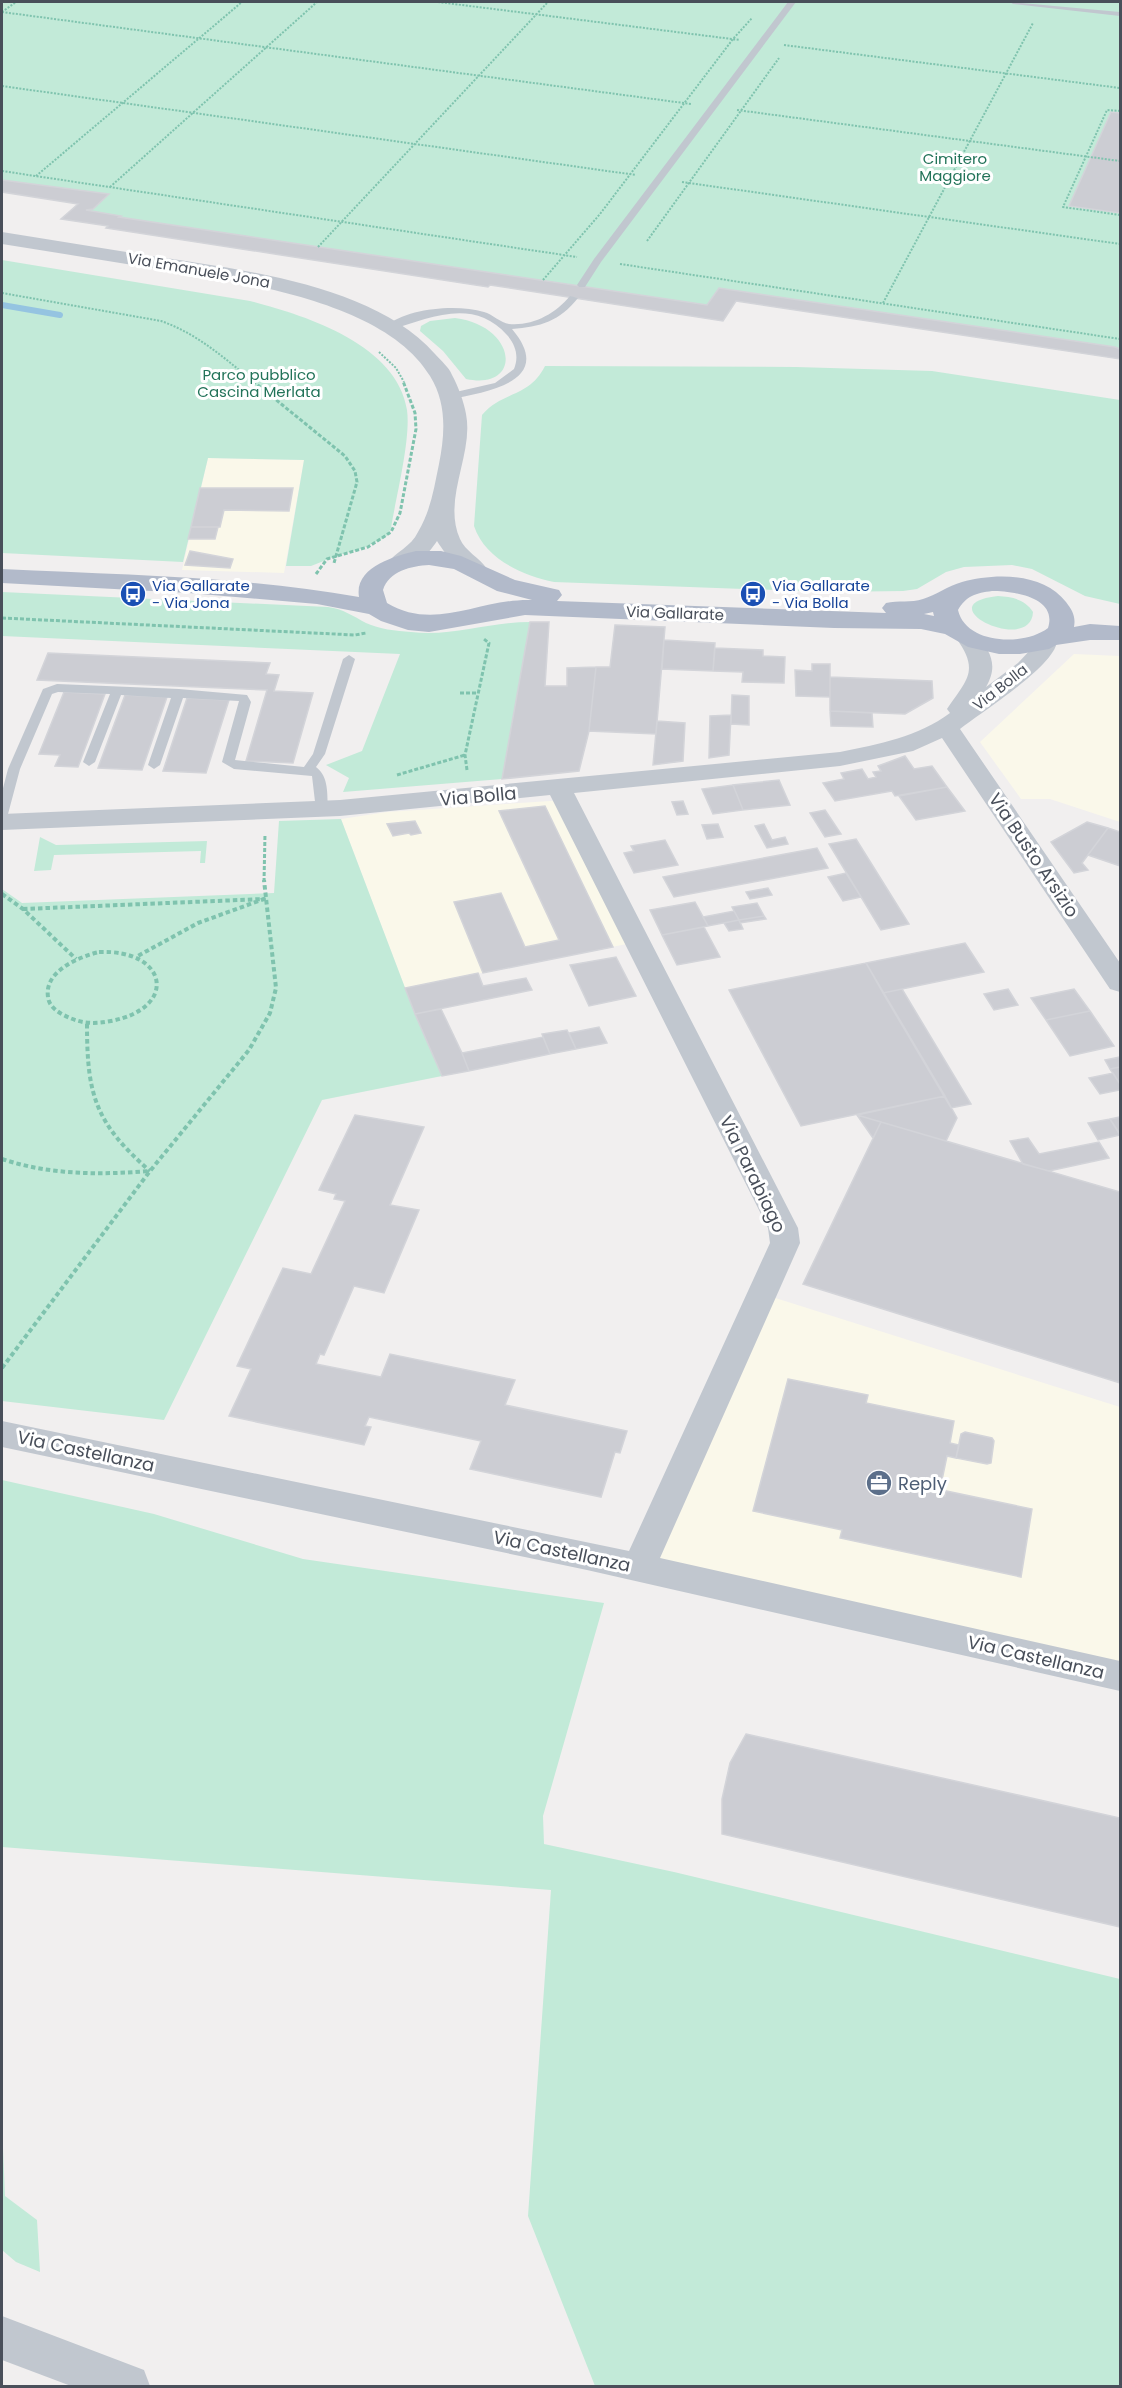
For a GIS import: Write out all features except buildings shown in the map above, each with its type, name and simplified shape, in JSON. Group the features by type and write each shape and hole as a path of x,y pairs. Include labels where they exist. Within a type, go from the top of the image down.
{"main road":[{"name":"Via Gallarate","path":"189,586 316,581 388,570 425,559 444,559 527,592 558,596 843,611 922,607 976,586 1006,585 1036,591 1056,605 1120,619"},
{"path":"377,620 370,597 370,586 388,570"},
{"path":"468,615 481,607 488,597 489,587 480,573"},
{"name":"Via Gallarate","path":"2,576 189,586 317,597 377,620 390,616 408,622 429,624 468,615 525,607 834,620 921,621 960,633 988,645 1008,648 1028,647 1048,640 1090,632 1120,633"},
{"path":"954,596 949,601 945,612 960,633"},
{"path":"1048,640 1060,631 1063,622 1062,614 1056,605"}],"street":[{"name":"Via Emanuele Jona","path":"2,238 231,274 289,286 338,302 390,327 422,352 442,376 451,396 456,421 444,521 448,540 458,553 480,573"},
{"name":"Via Emanuele Jona","path":"388,570 419,551 428,539 445,499"},
{"name":"Via Bolla","path":"947,727 982,673 980,652 960,633"},
{"name":"Via Bolla","path":"2,822 322,810 840,759 904,746 947,727 1026,668 1048,640"},
{"name":"Via Busto Arsizio","path":"947,727 1120,983"},
{"name":"Via Parabiago","path":"559,788 783,1228 785,1243 782,1256 639,1567"},
{"name":"Via Castellanza","path":"2,1434 639,1567 1120,1676"},
{"path":"4,2337 128,2386"}],"lane":[{"path":"582,285 658,178 792,2"},
{"path":"1012,2 1120,14"},
{"path":"505,327 531,325 550,320 563,312 573,298"},
{"path":"390,327 411,318 447,311 484,315 505,327 513,335 522,353 520,368 515,375 497,385 451,396"},
{"path":"311,771 310,767 319,754 349,659"},
{"path":"2,814 17,763 48,690 57,688 179,693 245,699 228,759 230,764 317,773 320,779 322,810"},
{"path":"89,762 117,691"},
{"path":"154,765 179,693"}],"path":[{"path":"2,12 16,2"},
{"path":"36,176 243,2"},
{"path":"110,187 317,2"},
{"path":"318,247 548,2"},
{"path":"883,303 1043,5"},
{"path":"2,12 1120,161"},
{"path":"543,280 566,256 631,175 733,39 757,12"},
{"path":"788,46 794,36"},
{"path":"646,241 781,55"},
{"path":"2,86 1120,244"},
{"path":"1120,111 1107,110 1063,207 1120,215"},
{"path":"2,171 1120,339"},
{"path":"2,293 161,321 181,327 201,339 345,456 357,472 357,482 334,563"},
{"path":"320,570 327,560 368,547 391,532 400,513 416,429 415,413 407,387 396,368 371,346"},
{"path":"2,618 355,634 377,620"},
{"path":"470,776 465,755 489,643"},
{"path":"460,693 478,693"},
{"path":"391,777 465,755"},
{"path":"2,1368 150,1171 249,1050 270,1013 276,988 264,899 265,827"},
{"path":"2,894 23,909 76,959"},
{"path":"23,909 264,899"},
{"path":"136,957 167,936 211,916 264,899"},
{"path":"117,952 136,957 151,966 158,978 156,992 147,1006 120,1020 87,1024 68,1019 54,1010 47,997 49,983 59,969 76,959 96,953 117,952"},
{"path":"87,1024 89,1082 98,1113 126,1151 150,1171"},
{"path":"2,1159 19,1166 60,1171 109,1174 150,1171"}],"shaded area":[{"path":"208,458 304,460 284,573 182,570"},
{"path":"1074,654 1120,656 1120,822 1050,799 1021,799 980,742"},
{"path":"565,800 637,942 405,988 341,819 387,812"},
{"path":"753,1291 1120,1407 1120,1667 630,1556"}],"green space":[{"name":"Cimitero Maggiore","path":"2,2 1120,2 1120,359 736,301 723,321 490,285 488,287 106,228 107,226 61,219 78,204 2,192"},
{"name":"Parco pubblico Cascina Merlata","path":"2,260 250,301 321,324 367,350 386,367 400,387 407,410 407,436 402,468 391,528 386,537 361,549 311,566 286,566 304,460 208,458 183,562 2,553"},
{"path":"455,318 476,323 491,333 501,344 505,356 504,367 497,376 484,380 466,379 443,351 420,331 421,326 430,321"},
{"path":"545,366 796,367 932,371 1120,400 1120,604 1085,596 1032,569 1012,565 964,567 946,572 917,589 903,591 829,592 554,582 530,575 506,564 496,556 479,538 474,526 482,415 490,407 531,384"},
{"path":"2,592 328,607 343,611 376,627 426,633 530,622 502,779 343,792 349,778 326,765 362,751 400,654 2,636"},
{"path":"998,596 1013,598 1026,604 1033,612 1028,624 1016,629 1002,628 987,624 976,616 972,608 978,601"},
{"path":"341,819 415,1014 442,1076 322,1100 164,1420 2,1401 2,889 22,903 274,893 279,821"},
{"path":"40,837 56,845 207,841 205,863 200,863 201,851 54,855 51,870 34,871"},
{"path":"2,1480 154,1514 303,1559 604,1603 543,1816 544,1844 674,1872 1120,1979 1120,2386 595,2386 528,2216 551,1890 2,1847"},
{"path":"2,2124 5,2196 37,2220 40,2272 16,2262 2,2250"}],"waterway":[{"path":"2,305 60,315"}],"place":[{"name":"Via Gallarate - Via Jona","path":"133,594"},
{"name":"Via Gallarate - Via Bolla","path":"753,594"},
{"name":"Reply","path":"879,1483"}]}
